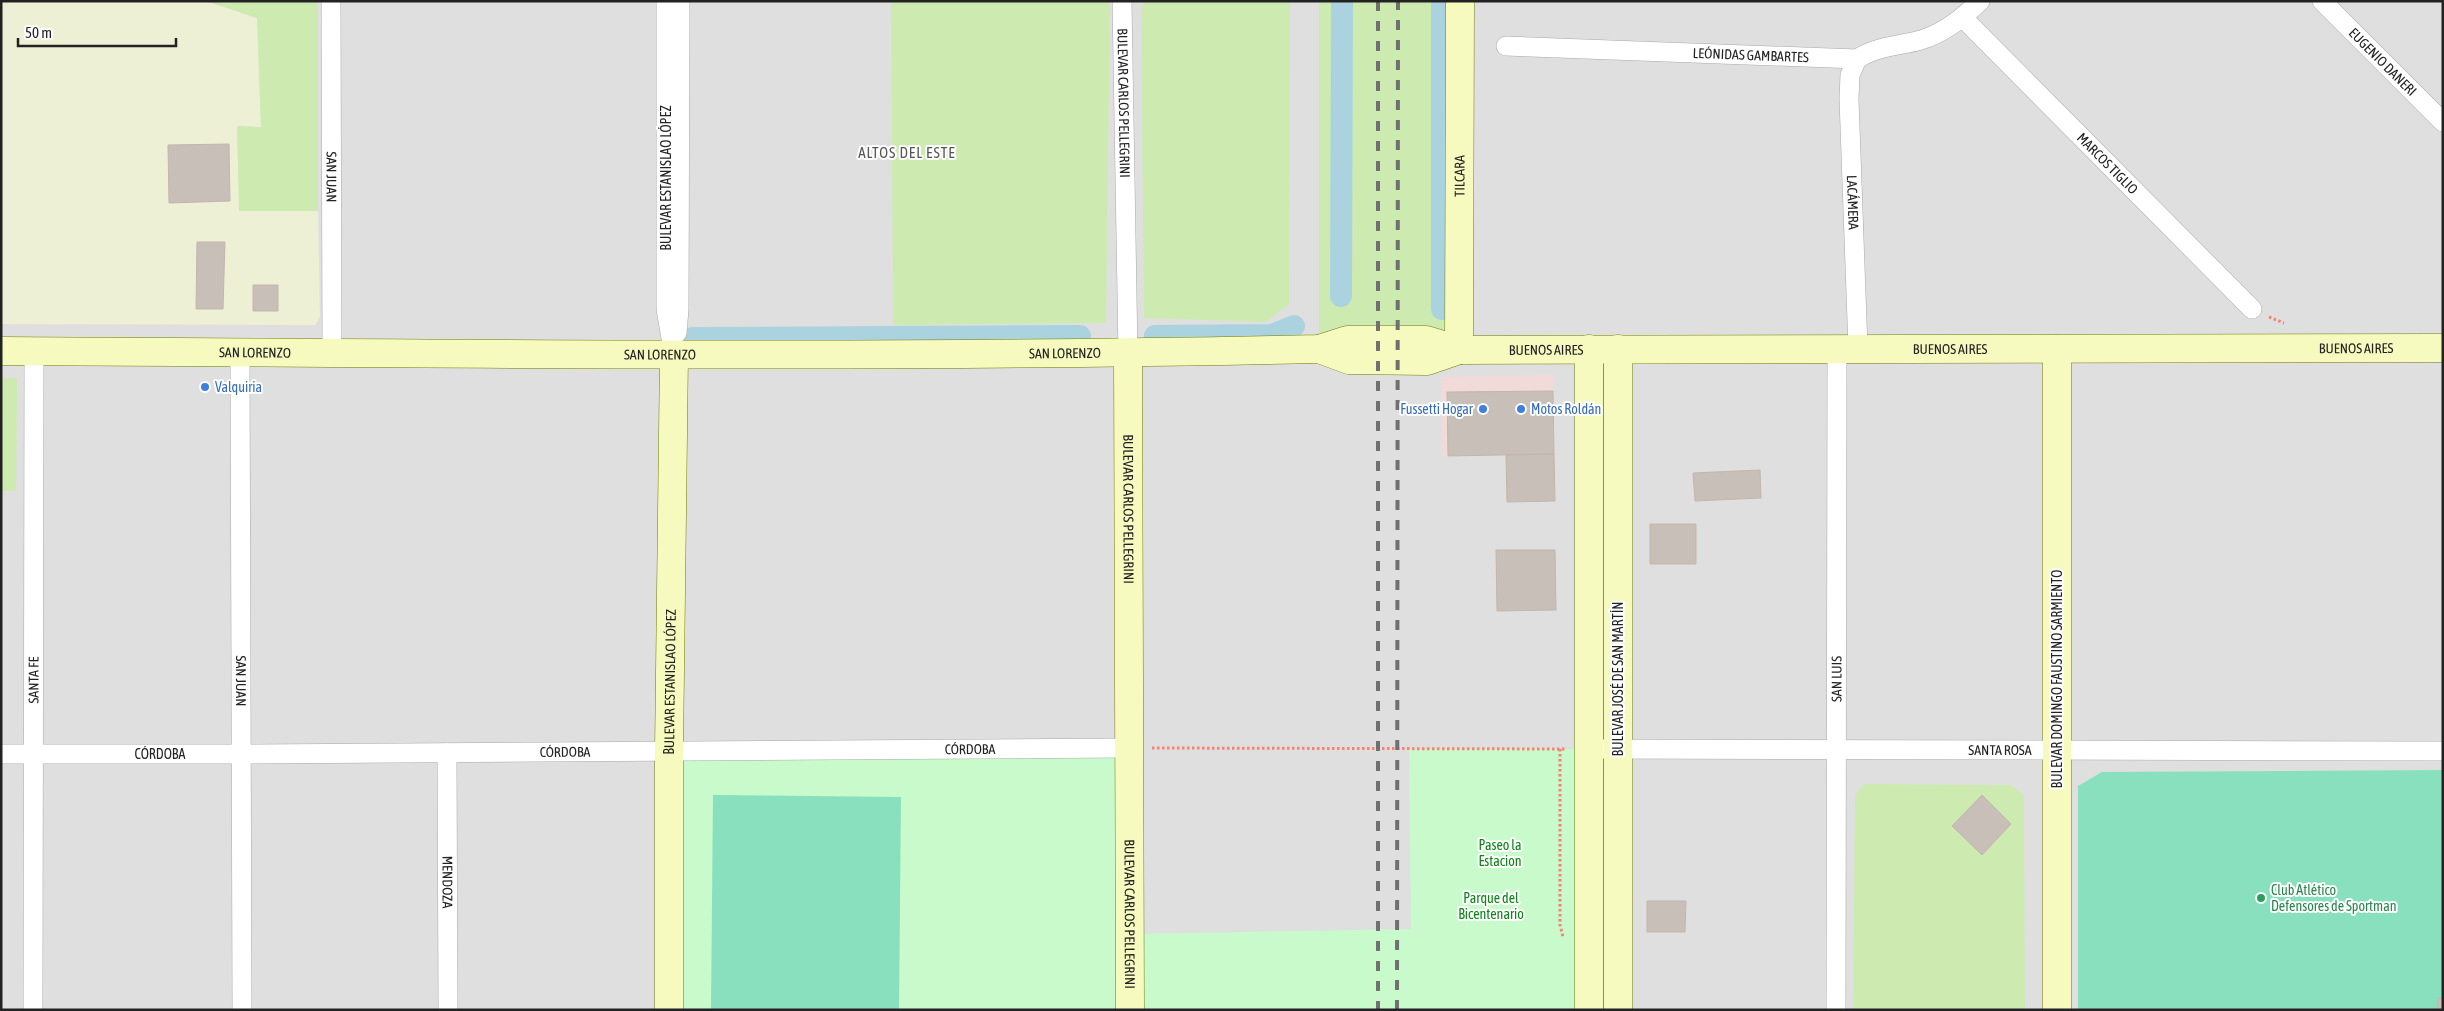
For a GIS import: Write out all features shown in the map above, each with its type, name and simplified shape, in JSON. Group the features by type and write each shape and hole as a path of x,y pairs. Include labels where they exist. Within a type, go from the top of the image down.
{"main road":[{"name":"TILCARA","path":"1458,350 1460,1"},
{"name":"BULEVAR DOMINGO FAUSTINO SARMIENTO","path":"2057,348 2057,1010"},
{"name":"BUENOS AIRES","path":"1378,350 1427,361 1458,350 2443,348"},
{"name":"SAN LORENZO","path":"1,351 674,355 1128,354 1319,349 1349,360 1378,350"},
{"name":"BULEVAR JOSÉ DE SAN MARTÍN","path":"1589,349 1589,1010"},
{"name":"BULEVAR JOSÉ DE SAN MARTÍN","path":"1618,349 1618,1010"},
{"name":"BULEVAR CARLOS PELLEGRINI","path":"1128,354 1130,1010"},
{"name":"BULEVAR ESTANISLAO LÓPEZ","path":"669,1010 669,751 674,355"}],"street":[{"name":"SAN JUAN","path":"331,1 332,353"},
{"name":"BULEVAR ESTANISLAO LÓPEZ","path":"666,1 666,309 674,355"},
{"name":"BULEVAR ESTANISLAO LÓPEZ","path":"674,355 679,309 680,1"},
{"name":"LEÓNIDAS GAMBARTES","path":"1506,46 1857,59 1872,50 1923,40 1963,18 1980,1"},
{"name":"EUGENIO DANERI","path":"2322,1 2443,122"},
{"name":"BULEVAR CARLOS PELLEGRINI","path":"1123,3 1128,354"},
{"name":"MARCOS TIGLIO","path":"1963,18 2252,309"},
{"name":"LACÁMERA","path":"1847,349 1849,99 1850,75 1857,59"},
{"name":"SAN LUIS","path":"1836,1010 1836,750 1847,349"},
{"name":"SANTA FE","path":"33,1010 34,351"},
{"name":"SAN JUAN","path":"240,352 242,1010"},
{"name":"CÓRDOBA","path":"1,754 1129,748"},
{"name":"SANTA ROSA","path":"1589,749 2443,751"},
{"name":"MENDOZA","path":"447,753 448,1010"}],"path":[{"path":"1129,748 1589,749"},
{"path":"1560,750 1560,925 1565,945"}],"shaded area":[{"path":"1,1 2443,1 2443,1010 1,1010"},
{"path":"1553,375 1554,454 1442,456 1441,377"}],"green space":[{"path":"1,1 206,1 257,18 261,127 237,126 240,211 318,211 320,317 315,325 1,324"},
{"path":"206,1 318,1 318,211 239,211 237,126 261,127 257,18"},
{"path":"891,1 1110,1 1106,323 893,325"},
{"path":"1144,1 1290,1 1289,304 1266,322 1144,318 1141,11"},
{"path":"1319,1 1460,1 1458,350 1319,349"},
{"path":"1,378 17,378 16,491 1,491"},
{"path":"1600,429 1606,429 1606,712 1600,712"},
{"path":"1129,748 1130,934 1411,929 1409,749 1589,749 1589,1010 669,1010 669,751"},
{"name":"Club Atlético Defensores de Sportman","path":"2443,770 2443,1010 2078,1010 2078,786 2102,772"},
{"path":"1600,781 1606,781 1606,1010 1600,1010"},
{"path":"1864,784 2011,785 2024,795 2025,1010 1853,1010 1855,795"},
{"path":"713,795 901,797 899,1010 711,1010"}],"building":[{"path":"229,144 230,201 169,203 168,145"},
{"path":"197,242 225,242 223,309 196,309"},
{"path":"253,285 278,285 278,311 253,311"},
{"path":"1553,391 1554,454 1448,456 1447,392"},
{"path":"1554,454 1555,501 1507,502 1506,455"},
{"path":"1760,470 1761,498 1695,501 1693,473"},
{"path":"1650,524 1696,524 1696,564 1650,564"},
{"path":"1496,550 1555,550 1556,610 1497,611"},
{"path":"1982,795 2011,824 1982,855 1952,826"},
{"path":"1647,901 1686,901 1685,932 1647,932"},
{"path":"2438,998 2443,998 2443,1010 2438,1010"}],"waterway":[{"path":"1341,296 1342,1"},
{"path":"1442,1 1442,309"},
{"path":"1155,336 1272,335 1294,326"},
{"path":"693,338 1080,336"}],"railway":[{"path":"1378,1 1378,1010"},
{"path":"1397,1010 1398,1"}],"place":[{"name":"Valquiria","path":"205,387"},
{"name":"Fussetti Hogar","path":"1483,409"},
{"name":"Motos Roldán","path":"1521,409"},
{"name":"Club Atlético Defensores de Sportman","path":"2261,898"}],"district":[{"name":"ALTOS DEL ESTE","path":"907,152"}],"park label":[{"name":"Paseo la Estacion","path":"1500,854"},
{"name":"Parque del Bicentenario","path":"1491,906"}]}
